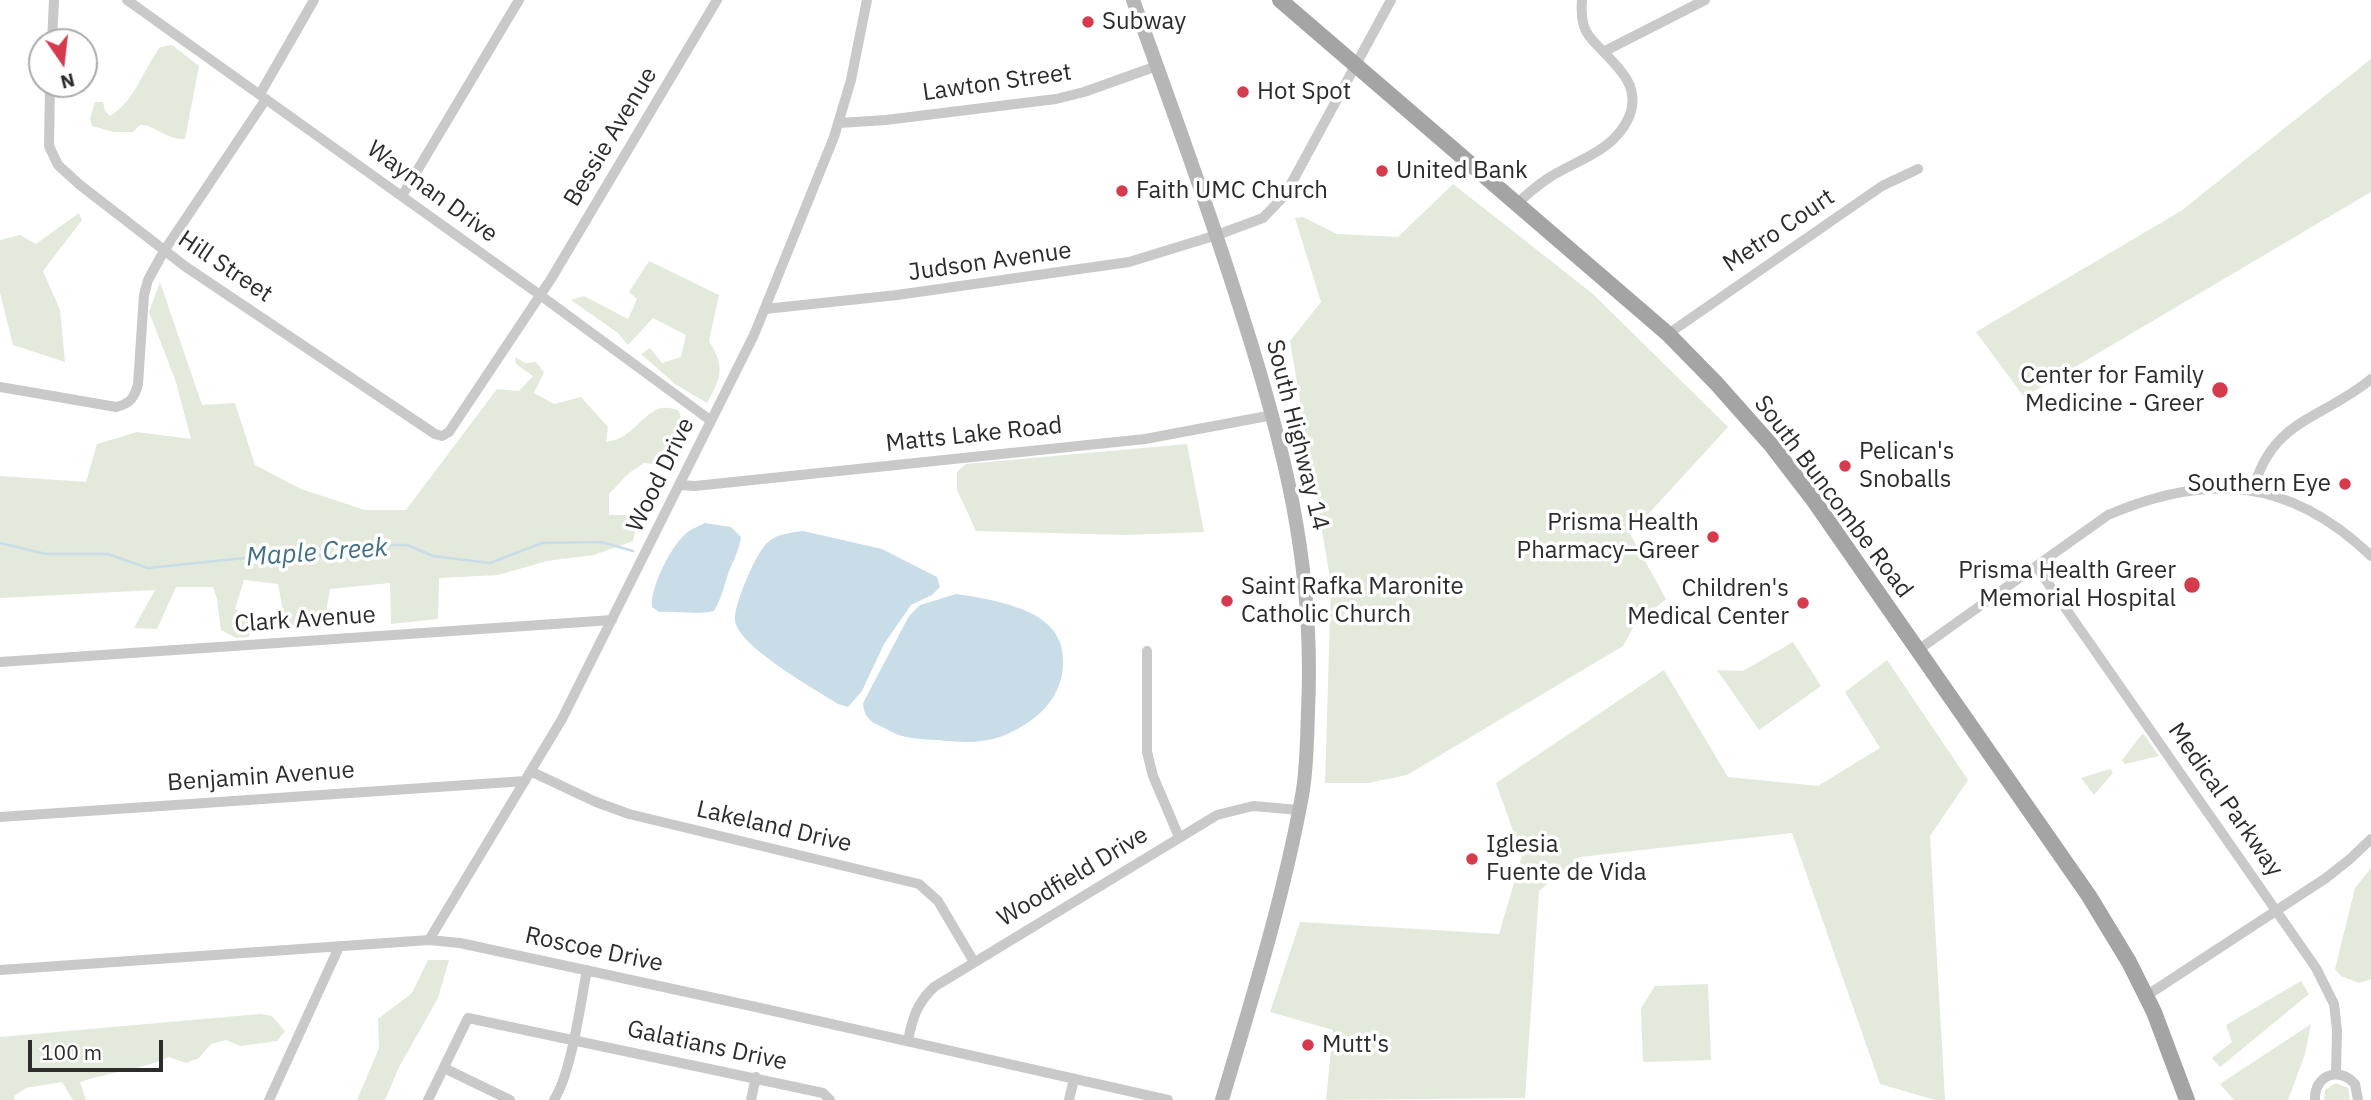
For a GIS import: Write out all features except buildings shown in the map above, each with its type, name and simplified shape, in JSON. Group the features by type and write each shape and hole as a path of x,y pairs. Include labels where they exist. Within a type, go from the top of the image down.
{"main road":[{"name":"South Highway 14","path":"1133,0 1217,235 1273,415 1294,504 1307,599 1309,698 1302,795 1294,842 1268,945 1222,1100"},
{"name":"South Buncombe Road","path":"1280,0 1668,334 1716,383 1783,461 1834,528 2089,896 2146,996 2166,1040 2187,1100"}],"street":[{"path":"53,28 54,0"},
{"name":"Wayman Drive","path":"127,0 710,420"},
{"path":"0,387 116,407 131,401 138,384 146,286 153,268 263,97 314,0"},
{"path":"402,196 519,0"},
{"name":"Bessie Avenue","path":"445,435 540,295 717,0"},
{"name":"Wood Drive","path":"429,940 562,719 739,367 839,123 851,80 867,0"},
{"name":"Judson Avenue","path":"765,309 885,297 1109,267 1151,257 1263,218 1286,194 1391,0"},
{"path":"1517,204 1549,178 1604,147 1624,127 1632,108 1631,89 1624,74 1589,36 1584,26 1582,0"},
{"path":"1605,51 1705,0"},
{"name":"Lawton Street","path":"839,123 886,120 1056,99 1157,66"},
{"name":"Hill Street","path":"50,98 49,146 58,165 80,185 164,251 435,434 445,435"},
{"name":"Metro Court","path":"1668,334 1882,186 1918,169"},
{"path":"2253,491 2265,458 2280,438 2300,422 2349,396 2371,379"},
{"name":"Matts Lake Road","path":"679,485 695,486 1145,439 1273,415"},
{"path":"1918,650 2108,515 2142,501 2191,489 2226,487 2253,491 2299,506 2336,526 2371,556"},
{"name":"Medical Parkway","path":"2036,566 2316,968 2334,1004 2337,1030 2336,1074"},
{"name":"Clark Avenue","path":"0,662 612,620"},
{"path":"1147,650 1147,752 1153,776 1178,837"},
{"name":"Lakeland Drive","path":"532,772 596,802 629,814 919,884 938,901 974,962"},
{"name":"Benjamin Avenue","path":"0,817 525,781"},
{"name":"Woodfield Drive","path":"908,1041 914,1013 934,987 1178,837 1217,815 1240,808 1265,805 1299,810"},
{"path":"2146,996 2326,878 2371,839"},
{"name":"Roscoe Drive","path":"0,970 429,940 482,947 1168,1100"},
{"path":"269,1100 339,947"},
{"path":"554,1100 560,1091 573,1040 587,970"},
{"name":"Galatians Drive","path":"444,1068 468,1018 757,1077 823,1093 830,1100"},
{"path":"428,1100 444,1068 510,1100"},
{"path":"2315,1100 2319,1083 2329,1075 2336,1074 2355,1084 2358,1100"},
{"path":"751,1100 757,1077"},
{"path":"1069,1100 1074,1079"}],"shaded area":[{"path":"172,45 199,66 185,139 140,125 133,132 114,132 92,126 90,119 95,102 103,102 105,111 110,116 119,110 132,94 160,47"},
{"path":"2371,59 2371,192 2024,397 1976,332 2181,211"},
{"path":"1453,184 1593,294 1728,427 1630,534 1666,599 1634,626 1623,646 1407,775 1368,783 1325,783 1331,584 1290,341 1321,302 1295,218 1303,217 1337,234 1398,237"},
{"path":"79,213 82,220 43,271 60,310 65,362 13,345 0,293 0,240 20,235 36,244"},
{"path":"649,261 719,295 709,341 718,358 720,372 707,403 675,384 641,354 650,348 662,363 681,357 686,335 653,318 628,345 618,333 571,300 584,296 628,319 637,299 629,292"},
{"path":"160,282 202,405 235,403 255,465 301,489 365,510 406,510 497,389 519,391 533,376 516,364 515,357 525,363 536,362 544,372 534,393 554,404 581,397 608,427 606,442 627,434 658,409 679,411 684,428 661,465 644,463 629,473 609,494 609,515 639,515 633,541 594,555 547,561 498,575 439,578 438,619 391,624 390,583 330,589 324,624 275,631 283,612 278,584 244,580 235,609 251,621 249,637 236,638 221,630 213,587 176,587 157,629 134,628 155,590 0,598 0,476 86,482 97,444 137,432 191,439 176,382 149,312"},
{"path":"1187,444 1204,532 1126,535 976,531 957,490 957,472 966,464"},
{"path":"1793,642 1821,686 1759,730 1717,670 1743,671"},
{"path":"1887,660 1968,780 1930,836 1945,1100 1935,1100 1880,1084 1792,833 1580,857 1539,891 1525,1098 1326,1100 1333,1030 1270,1012 1300,922 1499,934 1522,856 1496,783 1664,670 1728,777 1818,786 1880,748 1845,692"},
{"path":"2143,733 2159,756 2125,764 2122,760"},
{"path":"2110,769 2113,773 2094,795 2081,778"},
{"path":"2371,868 2371,979 2359,983 2341,976 2335,969 2355,888"},
{"path":"428,960 449,960 438,998 399,1067 385,1100 357,1100 379,1048 378,1019 412,993"},
{"path":"2301,981 2309,994 2220,1067 2212,1058 2232,1042 2226,1025"},
{"path":"1708,984 1711,1060 1643,1062 1641,1008 1655,986"},
{"path":"260,1014 272,1016 285,1031 277,1041 240,1046 226,1040 211,1044 199,1058 186,1063 169,1057 80,1082 86,1100 73,1100 62,1082 26,1088 14,1096 15,1100 0,1100 0,1037"},
{"path":"2311,1024 2305,1054 2288,1100 2234,1100 2220,1084"},
{"path":"2336,1083 2348,1088 2350,1100 2324,1100 2325,1090"}],"water":[{"path":"705,523 731,527 741,537 714,611 659,612 652,607 652,598 663,566 682,537"},
{"path":"803,531 882,549 937,577 940,587 932,595 911,605 884,644 862,691 848,707 838,704 762,654 739,630 735,620 738,601 746,580 765,545 783,534"},
{"path":"956,594 1016,607 1038,617 1050,627 1062,650 1062,675 1058,687 1045,708 1035,717 1013,732 1000,737 961,742 895,734 868,718 863,703 909,616 920,605"}],"waterway":[{"name":"Maple Creek","path":"0,543 46,554 108,554 148,568 254,557 342,556 386,545 407,545 433,556 490,563 542,543 601,542 633,551"}],"place":[{"name":"Subway","path":"1088,22"},
{"name":"Hot Spot","path":"1243,92"},
{"name":"United Bank","path":"1382,171"},
{"name":"Faith UMC Church","path":"1122,191"},
{"name":"Center for Family Medicine - Greer","path":"2220,390"},
{"name":"Pelican's Snoballs","path":"1845,466"},
{"name":"Southern Eye","path":"2345,484"},
{"name":"Prisma Health Pharmacy–Greer","path":"1713,537"},
{"name":"Prisma Health Greer Memorial Hospital","path":"2192,585"},
{"name":"Saint Rafka Maronite Catholic Church","path":"1227,601"},
{"name":"Children's Medical Center","path":"1803,603"},
{"name":"Iglesia Fuente de Vida","path":"1472,859"},
{"name":"Mutt's","path":"1308,1045"}]}
